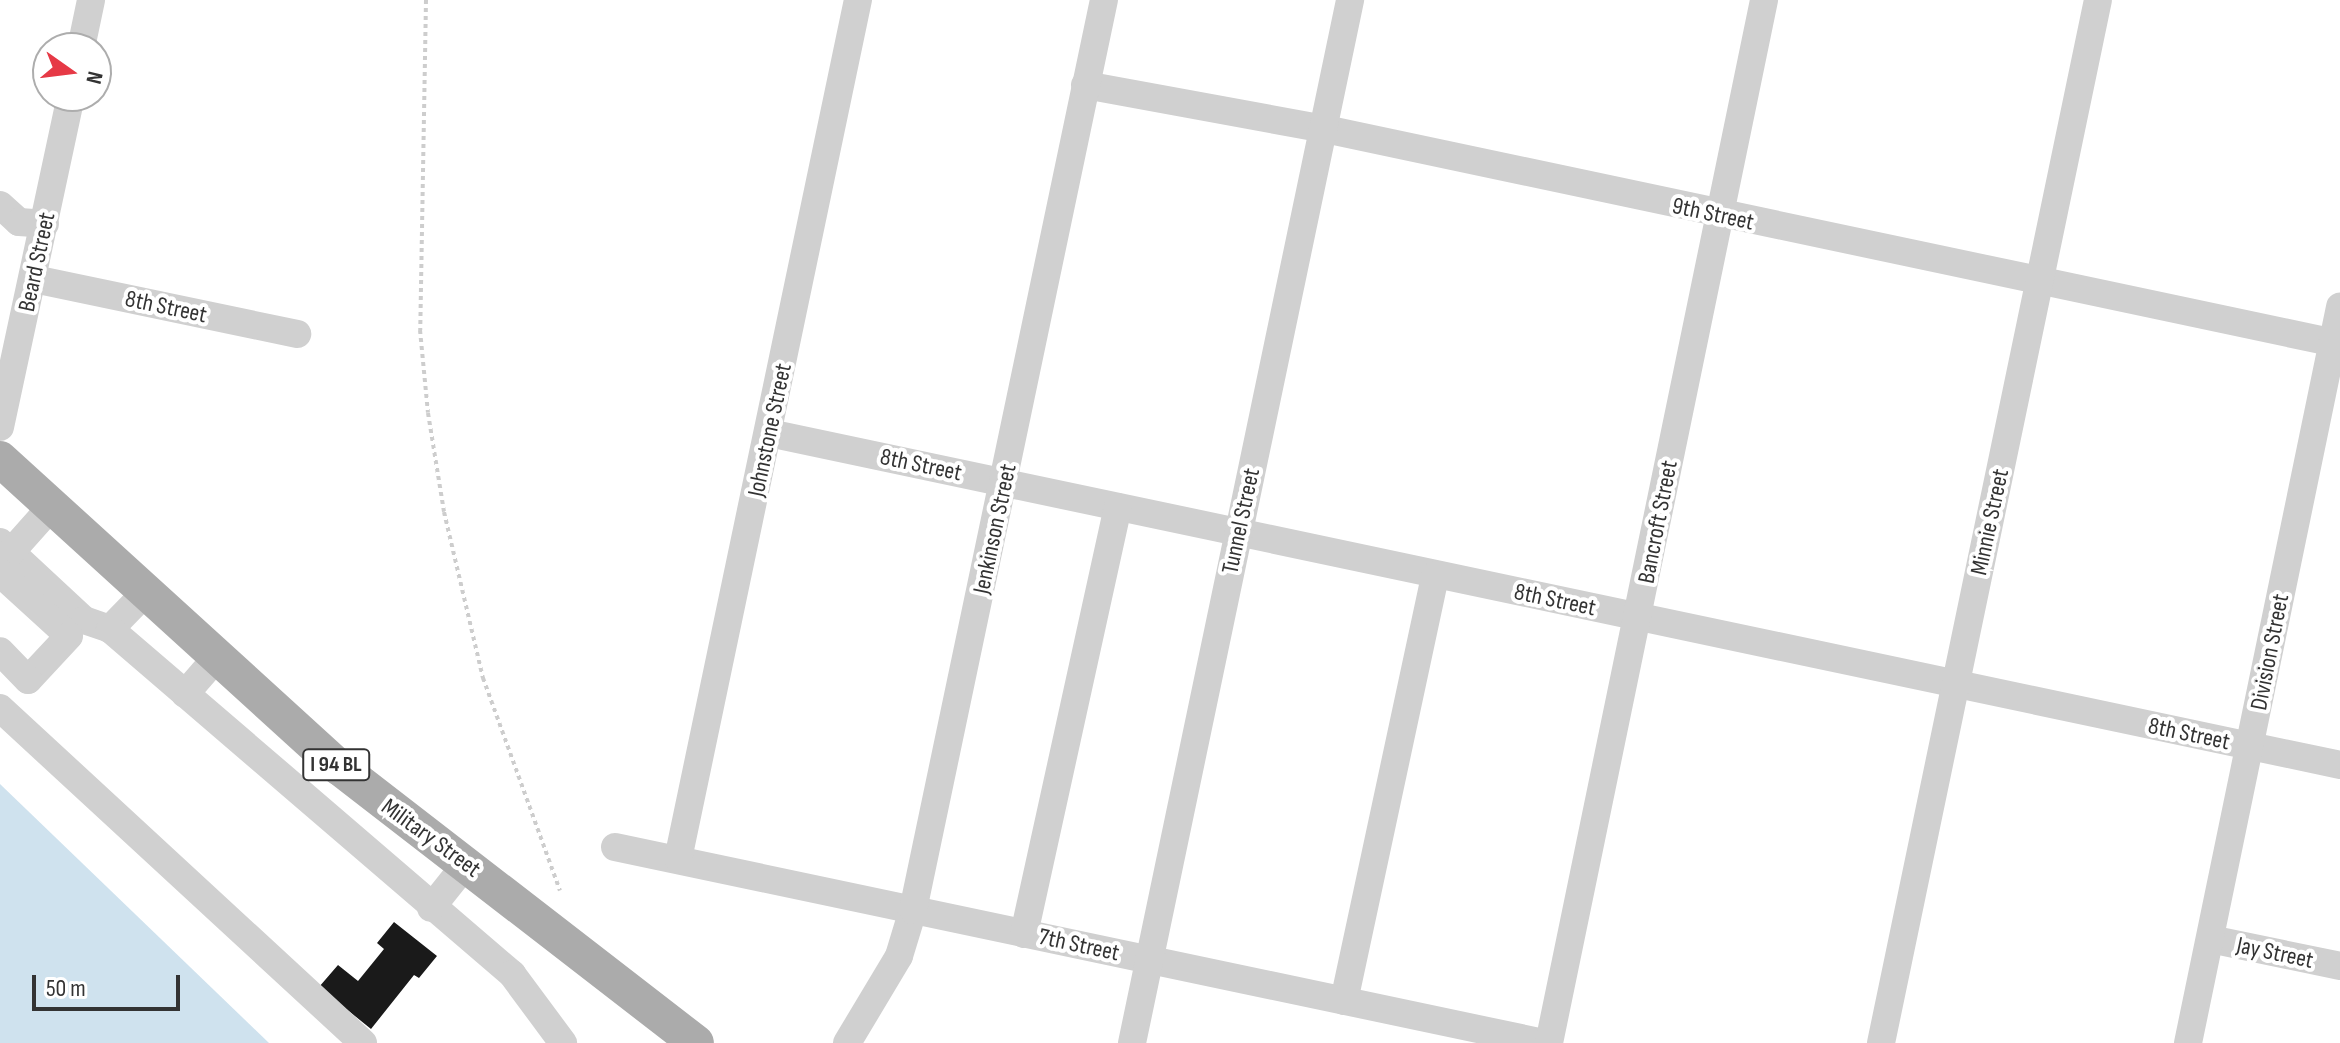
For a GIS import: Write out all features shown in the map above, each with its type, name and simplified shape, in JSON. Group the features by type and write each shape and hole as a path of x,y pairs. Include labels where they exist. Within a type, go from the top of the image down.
{"main road":[{"name":"Military Street","path":"0,459 339,767 696,1043"}],"street":[{"path":"84,32 91,0"},
{"name":"Johnstone Street","path":"678,859 858,0"},
{"name":"Jenkinson Street","path":"847,1043 899,956 913,910 1104,0"},
{"name":"Tunnel Street","path":"1132,1043 1350,0"},
{"name":"Bancroft Street","path":"1546,1043 1638,618 1764,0"},
{"name":"Minnie Street","path":"1881,1043 2098,0"},
{"name":"9th Street","path":"1085,85 1325,129 1720,215 2337,343"},
{"name":"Beard Street","path":"0,427 68,112"},
{"path":"0,205 19,222 45,224"},
{"name":"8th Street","path":"34,279 297,334"},
{"name":"Division Street","path":"2188,1043 2337,343 2340,307"},
{"name":"8th Street","path":"769,433 2340,765"},
{"path":"4,556 52,506"},
{"path":"1024,934 1118,507"},
{"path":"4,556 84,620 110,629 431,908 512,974 563,1043"},
{"path":"0,651 28,680 69,636 4,556"},
{"path":"1344,1001 1435,575"},
{"path":"110,629 146,592"},
{"path":"185,694 217,657"},
{"path":"0,708 363,1043"},
{"path":"312,804 339,767"},
{"name":"7th Street","path":"615,847 1546,1043"},
{"path":"431,908 466,864"},
{"name":"Jay Street","path":"2210,939 2340,966"}],"path":[{"path":"426,0 420,330 428,413 444,512 483,678 560,891"}],"water":[{"path":"0,784 269,1043 0,1043"}],"building":[{"path":"394,922 437,956 419,978 414,975 371,1029 319,987 338,965 358,981 384,949 377,943"}]}
